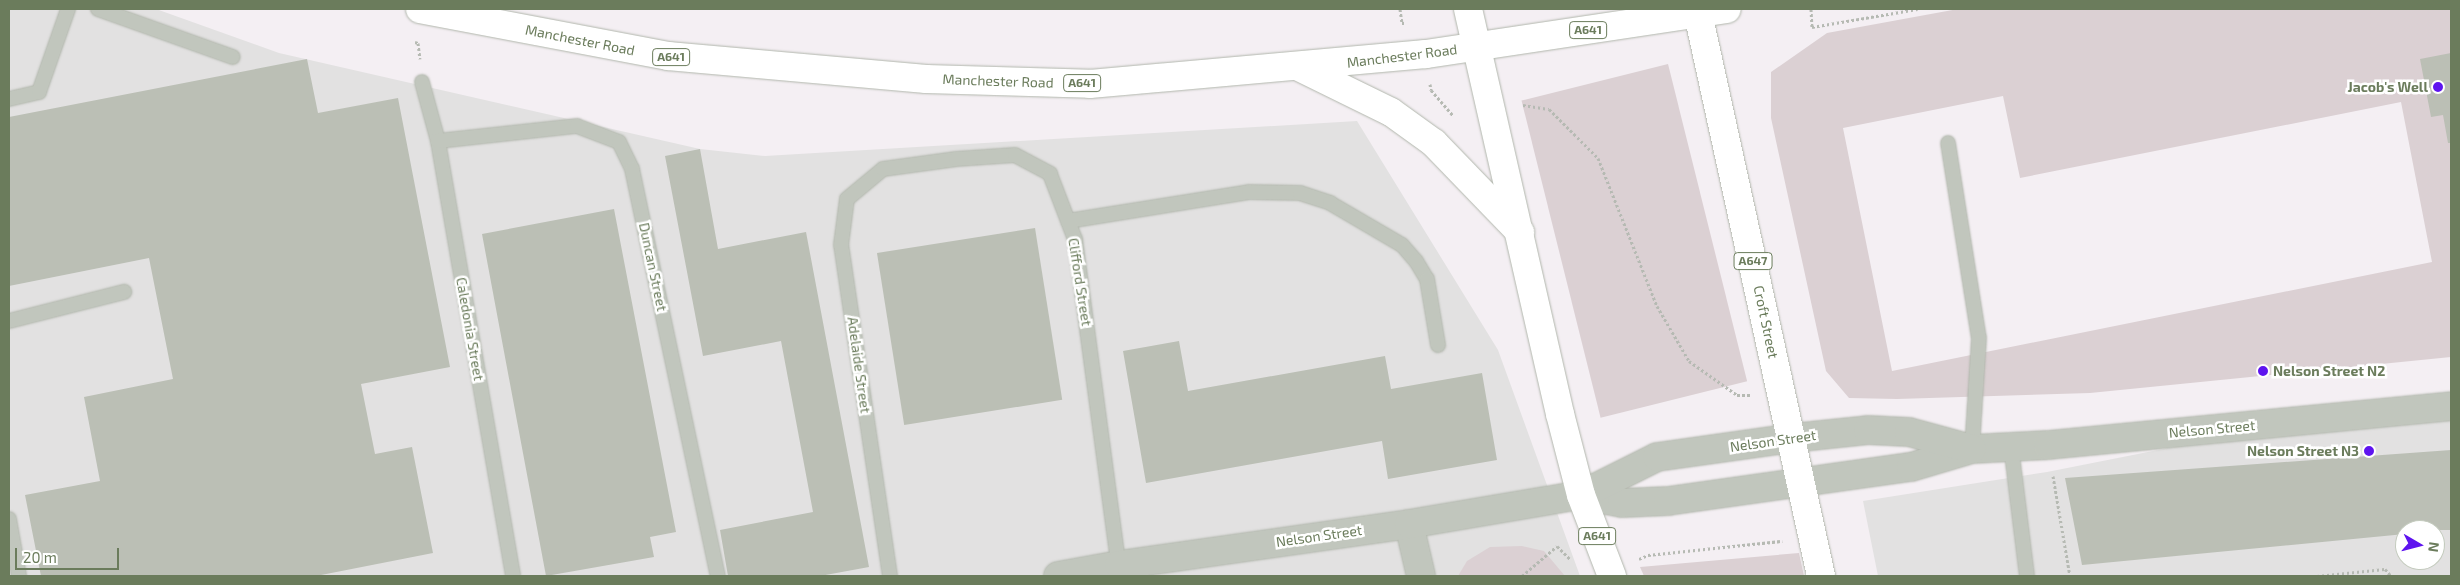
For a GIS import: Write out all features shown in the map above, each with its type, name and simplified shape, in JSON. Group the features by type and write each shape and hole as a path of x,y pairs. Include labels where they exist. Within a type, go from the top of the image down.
{"main road":[{"name":"Manchester Road","path":"420,9 668,56 926,79 1090,84 1299,67 1426,54 1727,9"},
{"path":"1468,9 1478,46"},
{"name":"Croft Street","path":"1698,12 1821,576"},
{"name":"A641","path":"1478,46 1560,414 1581,495 1611,573"},
{"path":"1299,67 1391,112 1434,143 1520,232"}],"street":[{"name":"Nelson Street","path":"1581,495 1622,503 1668,502 1911,467 1972,449 2048,445 2451,406"},
{"name":"Nelson Street","path":"1058,576 1120,571 1581,495 1657,457 1792,438 1868,430 1909,432 1972,449"},
{"path":"1409,524 1421,576"}],"lane":[{"path":"9,99 39,92 68,9"},
{"path":"98,9 233,57"},
{"name":"Caledonia Street","path":"422,82 438,141 513,576"},
{"name":"Duncan Street","path":"438,141 577,126 619,142 632,169 718,576"},
{"path":"1948,144 1978,338 1972,449"},
{"name":"Clifford Street","path":"883,169 956,159 1015,155 1050,174 1075,239 1120,571"},
{"name":"Adelaide Street","path":"883,169 847,199 841,245 890,576"},
{"path":"1068,221 1249,192 1300,194 1330,203 1402,245 1416,261 1427,279 1438,345"},
{"path":"9,321 124,292"},
{"path":"2012,446 2027,576"},
{"path":"9,519 19,576"}],"path":[{"path":"1810,9 1812,28 1917,9"},
{"path":"410,41 418,43 422,82"},
{"path":"1493,114 1526,104 1549,109 1598,158 1657,306 1689,361 1737,395 1782,397"},
{"path":"2048,445 2070,576"},
{"path":"1611,573 1648,555 1813,537"},
{"path":"1522,576 1557,546 1575,564"},
{"path":"2317,576 2385,569 2391,576"}],"shaded area":[{"path":"9,9 156,9 279,53 700,149 765,156 1357,121 1498,350 1580,576 9,576"},
{"path":"1958,9 2451,9 2451,357 2090,393 1897,399 1849,398 1826,371 1771,118 1771,72 1827,33","holes":["2003,96 2020,178 2401,102 2432,262 1892,371 1843,128"]},
{"path":"1668,64 1747,381 1601,418 1521,101"},
{"path":"2451,392 2451,576 1878,576 1863,501 2047,472"},
{"path":"1522,546 1544,551 1565,576 1458,576 1467,561 1490,547"},
{"path":"1799,553 1804,576 1644,576 1640,567"}],"building":[{"name":"Jacob's Well","path":"2451,53 2451,143 2448,143 2443,115 2431,117 2420,59"},
{"path":"307,59 318,113 398,98 450,367 361,384 375,454 412,447 433,553 316,576 41,576 25,495 100,481 84,397 173,379 149,258 9,286 9,117"},
{"path":"700,149 718,249 806,232 869,567 820,576 728,576 720,530 813,512 781,341 703,356 665,156"},
{"path":"614,209 676,532 650,537 654,557 546,576 482,234"},
{"path":"1035,228 1062,400 904,425 877,253"},
{"path":"1179,341 1188,391 1385,356 1391,389 1482,373 1497,460 1388,479 1382,441 1146,483 1123,351"},
{"path":"2451,450 2451,530 2445,530 2445,520 2395,520 2395,535 2082,565 2065,478"}],"place":[{"name":"Jacob's Well","path":"2438,87"},
{"name":"Nelson Street N2","path":"2263,371"},
{"name":"Nelson Street N3","path":"2369,451"}]}
